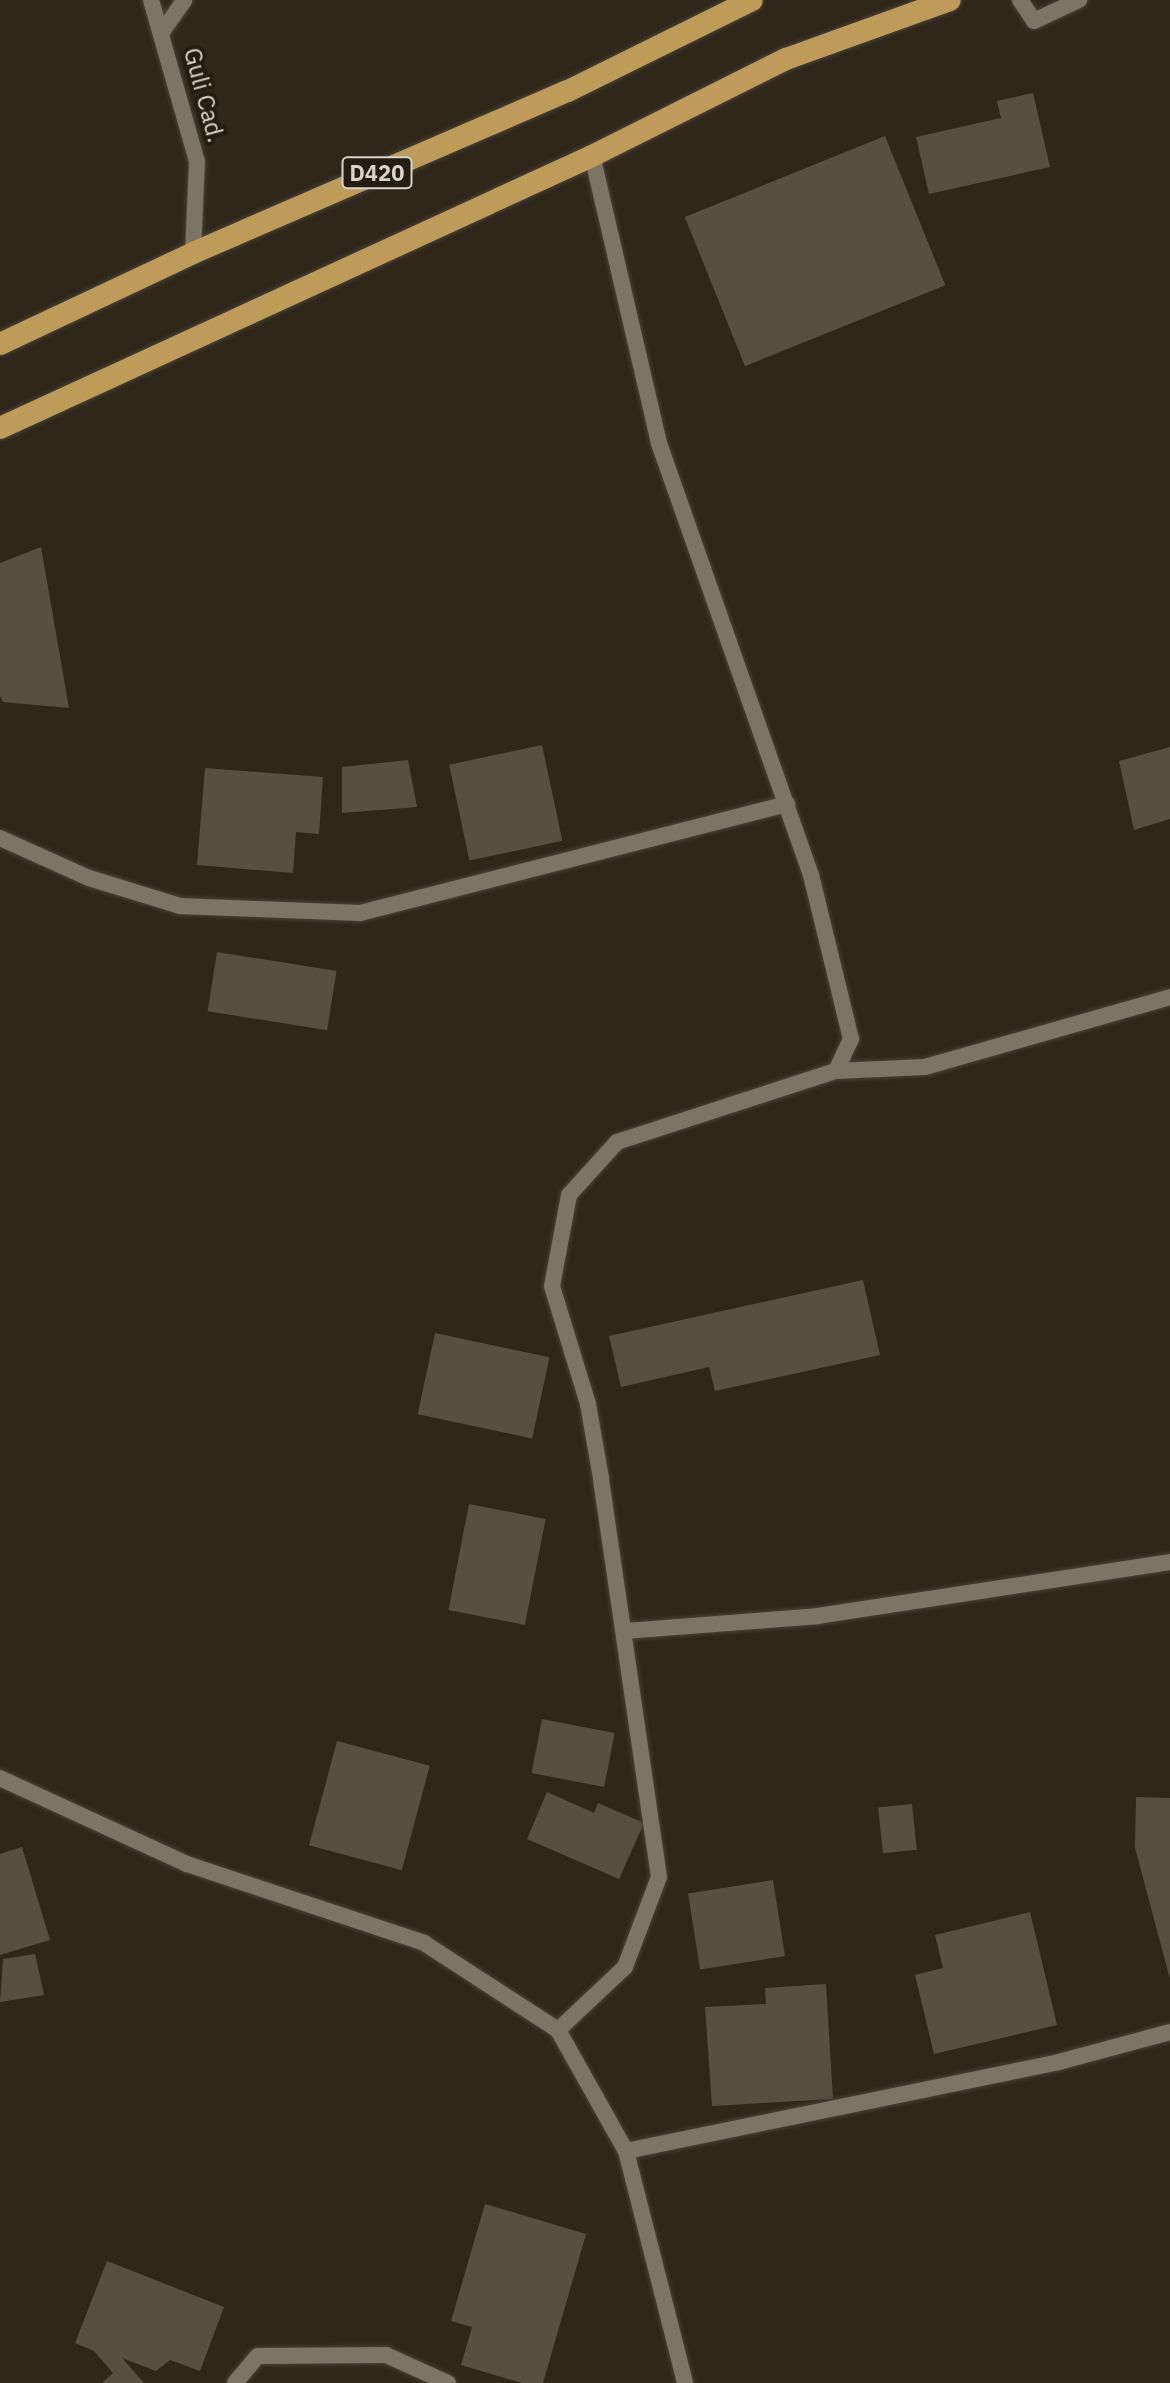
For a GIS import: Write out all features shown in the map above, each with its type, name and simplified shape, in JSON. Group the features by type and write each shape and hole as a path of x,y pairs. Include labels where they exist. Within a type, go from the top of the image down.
{"highway":[{"name":"D420","path":"0,344 193,253 568,91 752,0"},
{"path":"0,428 592,156 786,59 950,0"}],"street":[{"name":"Guli Cad.","path":"151,0 197,161 193,253"},
{"path":"162,32 184,0"},
{"path":"1020,0 1034,21 1079,0"},
{"path":"592,156 659,443 811,875 851,1039 836,1071"},
{"path":"0,838 89,878 180,906 360,913 787,804"},
{"path":"558,2030 625,1967 659,1877 625,1631 588,1404 552,1286 569,1195 617,1142 836,1071 925,1067 1170,997"},
{"path":"625,1631 818,1616 1170,1562"},
{"path":"0,1778 187,1864 424,1943 558,2030 626,2151 685,2383"},
{"path":"626,2151 1059,2062 1170,2032"},
{"path":"235,2383 258,2356 386,2355 448,2383"}],"building":[{"path":"1033,93 1050,167 929,194 916,137 1001,118 997,101"},
{"path":"885,136 945,285 745,366 685,217"},
{"path":"41,547 69,708 3,702 0,696 0,563"},
{"path":"542,745 562,841 469,861 449,765"},
{"path":"1170,747 1170,819 1134,830 1119,761"},
{"path":"408,760 417,807 342,813 342,767"},
{"path":"205,768 323,777 319,834 296,832 293,873 197,865"},
{"path":"217,952 337,971 327,1030 208,1011"},
{"path":"863,1280 880,1355 715,1391 709,1367 621,1387 609,1336"},
{"path":"435,1333 549,1357 532,1439 418,1414"},
{"path":"469,1504 546,1519 525,1625 448,1610"},
{"path":"542,1719 615,1733 604,1787 532,1773"},
{"path":"337,1741 430,1766 402,1870 309,1845"},
{"path":"547,1792 594,1813 598,1803 644,1823 619,1879 527,1839"},
{"path":"1136,1797 1170,1798 1170,1979 1135,1848"},
{"path":"912,1804 917,1850 883,1853 878,1808"},
{"path":"22,1847 50,1940 0,1955 0,1854"},
{"path":"773,1880 785,1956 700,1970 688,1893"},
{"path":"1030,1912 1057,2025 934,2054 915,1975 943,1968 935,1935"},
{"path":"35,1954 44,1995 0,2002 3,1959"},
{"path":"826,1984 833,2099 712,2106 705,2007 766,2004 765,1988"},
{"path":"485,2204 586,2234 543,2383 522,2383 461,2365 472,2327 451,2321"},
{"path":"107,2261 224,2307 200,2371 170,2360 156,2371 122,2358 144,2383 102,2383 113,2373 94,2351 75,2343"}]}
